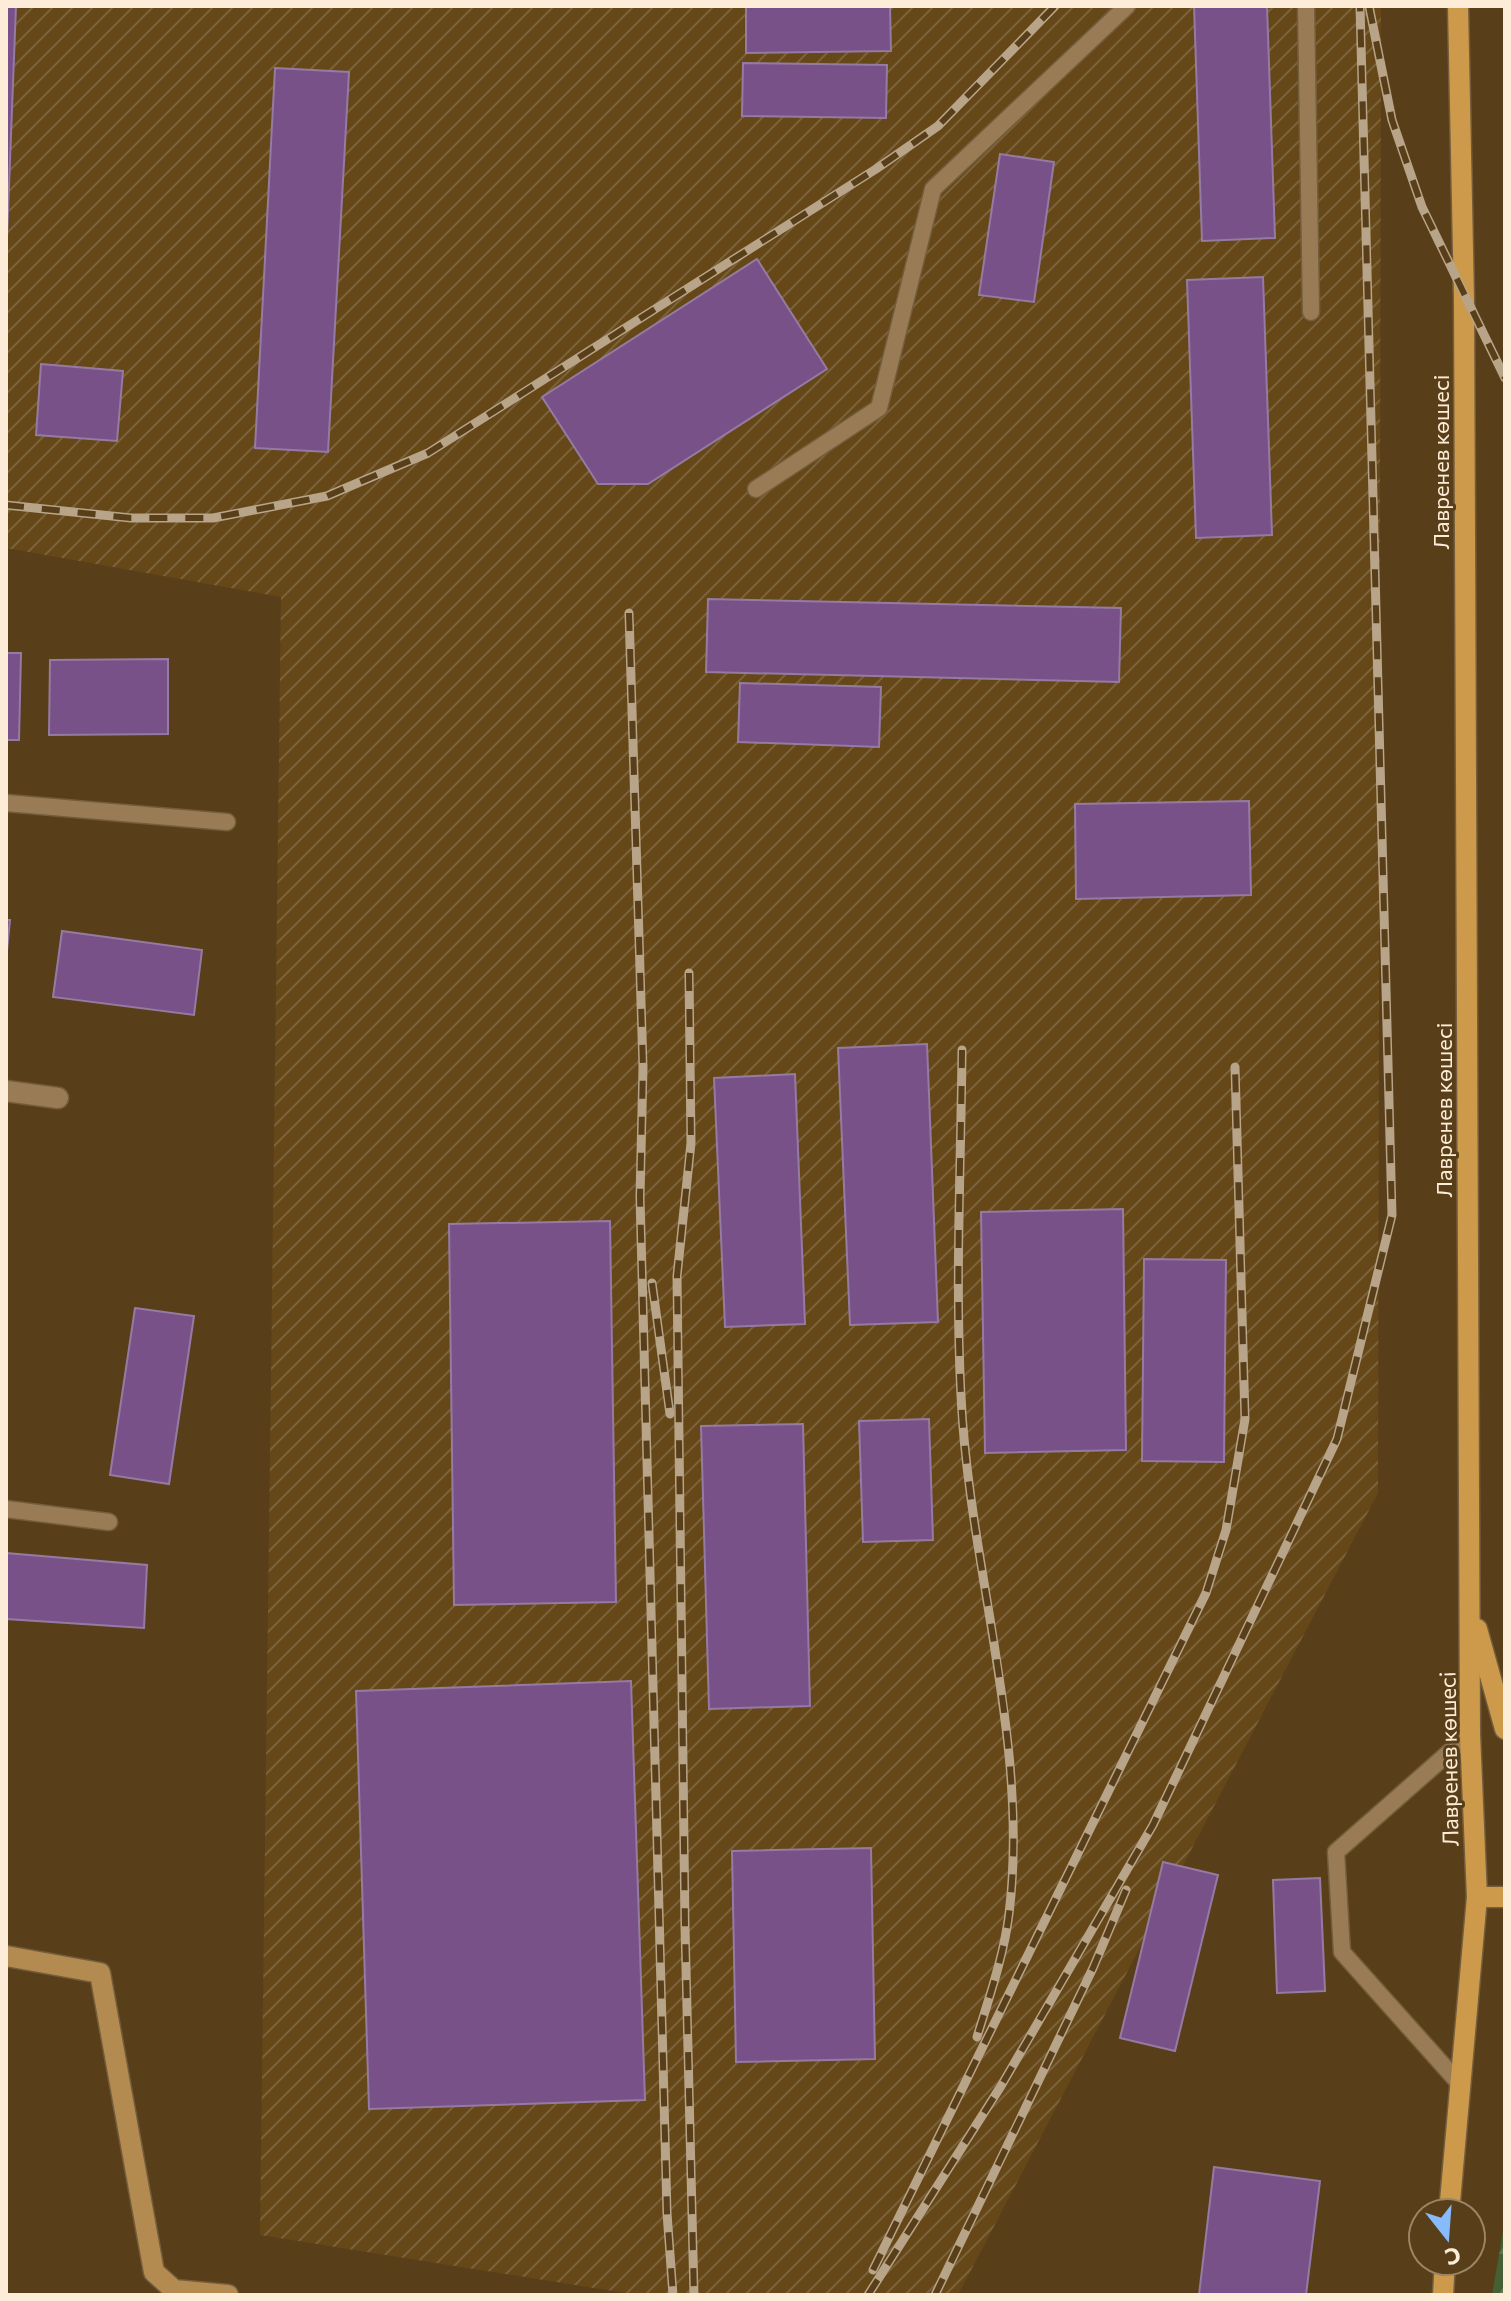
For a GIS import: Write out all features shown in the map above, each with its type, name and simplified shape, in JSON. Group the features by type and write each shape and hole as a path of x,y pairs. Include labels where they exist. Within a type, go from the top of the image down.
{"main road":[{"name":"Лавренев көшесі","path":"1450,2197 1458,2082 1477,1897 1470,1734 1464,315 1458,6"},
{"path":"1470,1602 1505,1729"},
{"path":"1477,1897 1505,1897"}],"street":[{"path":"6,1091 58,1098"},
{"path":"6,1956 100,1973 154,2272 173,2292 228,2295"}],"lane":[{"path":"756,489 879,408 933,189 1127,6"},
{"path":"1306,6 1311,312"},
{"path":"6,803 227,822"},
{"path":"6,1509 109,1522"},
{"path":"1458,2082 1342,1952 1336,1852 1470,1734"}],"shaded area":[{"path":"6,6 1381,6 1378,1493 958,2295 638,2295 260,2235 281,597 6,548"}],"green space":[{"path":"1505,2220 1505,2295 1492,2295"}],"building":[{"path":"6,6 16,6 6,264"},
{"path":"746,6 890,6 891,51 746,53"},
{"path":"1194,6 1267,6 1275,238 1202,241"},
{"path":"743,63 887,65 886,118 742,116"},
{"path":"275,68 349,72 328,452 255,448"},
{"path":"1000,154 1054,162 1034,302 979,295"},
{"path":"757,259 827,369 648,484 598,484 542,397"},
{"path":"1263,277 1272,535 1196,538 1187,280"},
{"path":"41,364 123,371 117,441 36,435"},
{"path":"708,599 1121,608 1119,682 706,672"},
{"path":"6,653 21,653 19,740 6,740"},
{"path":"168,659 168,734 49,735 50,660"},
{"path":"740,683 881,687 879,747 738,742"},
{"path":"1249,801 1251,895 1076,899 1075,804"},
{"path":"6,920 10,920 6,961"},
{"path":"62,931 202,950 194,1015 53,997"},
{"path":"927,1044 938,1322 850,1325 838,1048"},
{"path":"795,1074 805,1324 725,1327 714,1078"},
{"path":"1123,1209 1126,1450 985,1453 981,1212"},
{"path":"610,1221 616,1602 454,1605 449,1224"},
{"path":"1144,1259 1226,1260 1224,1462 1142,1461"},
{"path":"135,1308 194,1316 169,1484 110,1475"},
{"path":"929,1419 933,1540 863,1542 859,1421"},
{"path":"803,1424 810,1706 709,1709 701,1426"},
{"path":"6,1553 147,1565 144,1628 6,1619"},
{"path":"631,1681 645,2100 369,2109 356,1691"},
{"path":"871,1848 875,2059 736,2062 732,1851"},
{"path":"1163,1862 1218,1875 1175,2051 1120,2038"},
{"path":"1320,1878 1325,1991 1277,1993 1273,1880"},
{"path":"1214,2167 1320,2181 1306,2295 1199,2295"}],"railway":[{"path":"6,505 131,518 213,518 327,496 428,453 876,169 938,126 1055,6"},
{"path":"868,2295 1001,2086 1153,1825 1337,1439 1392,1215 1360,6"},
{"path":"1369,6 1392,120 1422,207 1505,378"},
{"path":"629,613 643,1067 640,1197 667,2213 673,2295"},
{"path":"689,973 691,1143 677,1276 685,1927 694,2295"},
{"path":"962,1050 958,1266 961,1396 966,1460 1005,1720 1013,1850 1007,1929 977,2037"},
{"path":"873,2270 1206,1593 1226,1530 1245,1419 1235,1067"},
{"path":"652,1283 670,1414"},
{"path":"935,2295 1093,1968 1126,1890"}]}
